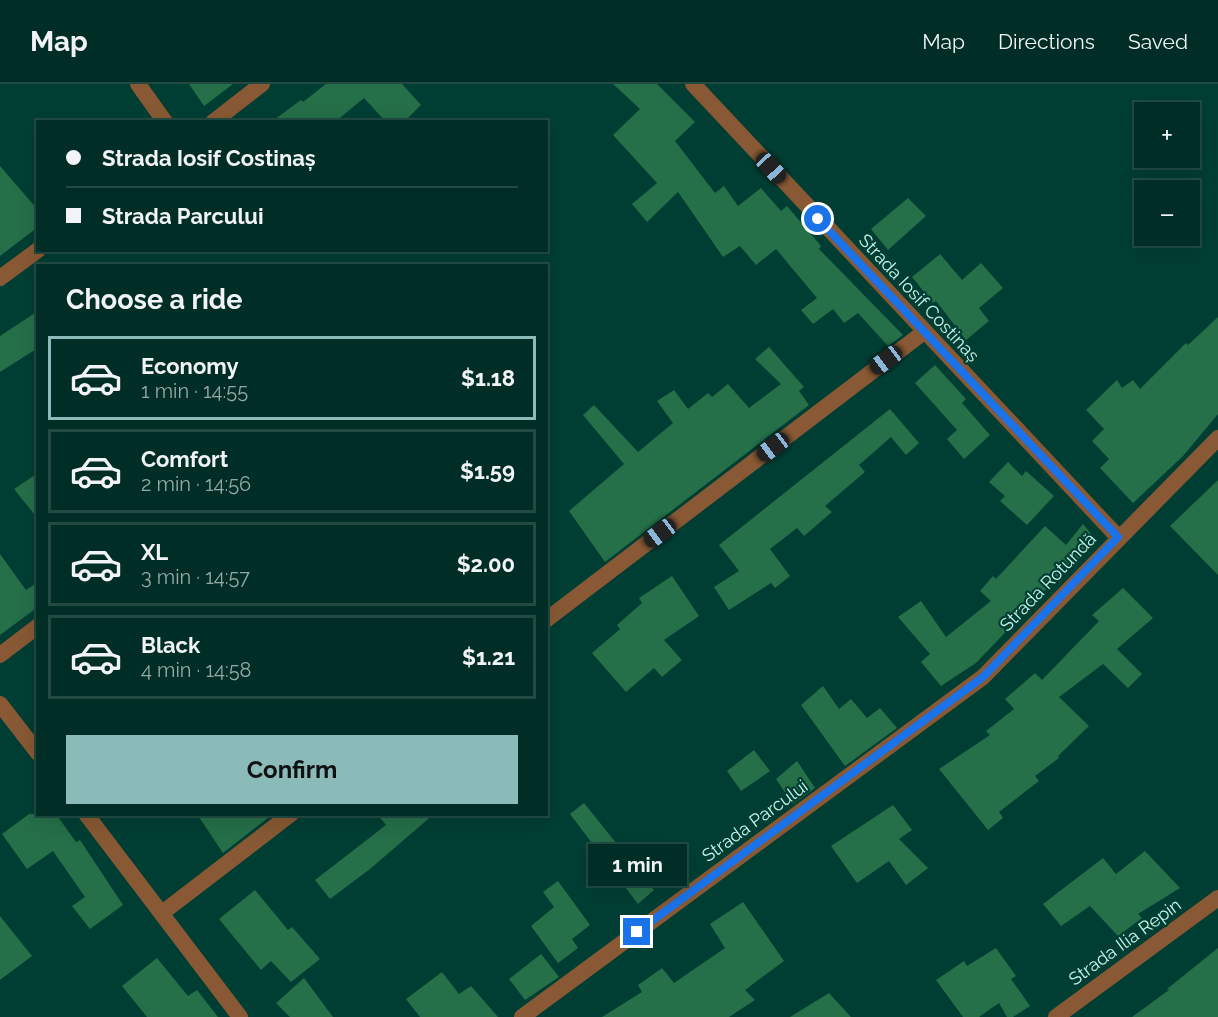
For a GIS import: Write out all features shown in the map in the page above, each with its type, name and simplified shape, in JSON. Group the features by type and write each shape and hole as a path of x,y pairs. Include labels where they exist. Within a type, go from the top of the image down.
{"street":[{"path":"138,84 164,120"},
{"path":"216,120 262,84"},
{"name":"Strada Iosif Costinaș","path":"693,84 1118,537"},
{"path":"0,278 36,251"},
{"path":"548,618 924,332"},
{"name":"Strada Rotundă","path":"983,677 1118,537 1218,438"},
{"path":"0,655 36,628"},
{"name":"Strada Parcului","path":"522,1017 983,677"},
{"path":"0,704 36,750"},
{"path":"88,816 240,1017"},
{"path":"162,913 288,816"},
{"name":"Strada Ilia Repin","path":"1056,1017 1218,898"}],"building":[{"path":"189,84 233,84 204,106"},
{"path":"326,84 402,84 421,105 406,120 384,120 364,98 337,120 274,120 301,100 303,102"},
{"path":"613,84 657,84 695,122 675,141 715,193 724,186 738,206 761,188 781,211 787,206 821,246 819,249 903,335 888,346 858,313 844,323 833,309 813,324 801,310 817,298 776,249 756,265 740,246 723,257 678,192 647,222 632,204 657,183 613,135 640,109"},
{"path":"0,166 36,208 36,229 0,256"},
{"path":"908,198 926,216 888,250 871,229"},
{"path":"940,254 962,280 981,263 1003,288 979,308 989,321 966,340 936,301 933,303 912,277"},
{"path":"36,312 36,349 0,372 0,336"},
{"path":"1218,317 1218,414 1183,456 1133,503 1100,468 1109,459 1092,441 1104,429 1086,410 1117,380 1122,388 1133,380 1140,389 1186,343 1188,345"},
{"path":"769,347 804,387 799,391 809,405 605,562 569,511 624,464 583,415 594,405 638,452 673,423 657,401 674,390 688,409 708,393 712,397 728,384 749,408 781,384 755,359"},
{"path":"935,365 966,399 962,403 990,435 964,459 947,439 957,430 915,383"},
{"path":"890,409 919,443 906,455 891,437 859,465 865,472 825,506 832,512 804,536 797,528 770,549 790,576 775,588 771,583 729,610 714,587 739,571 719,545"},
{"path":"1008,462 1022,476 1026,471 1054,496 1027,525 1000,501 1005,496 989,482"},
{"path":"36,474 36,516 14,489"},
{"path":"1218,480 1218,575 1170,526"},
{"path":"1083,524 1098,542 1056,579 976,663 941,686 921,662 930,654 898,617 921,601 946,637 991,601 980,591 993,576 996,579 1045,526 1066,545"},
{"path":"0,554 26,590 36,583 36,608 0,635"},
{"path":"672,576 699,616 664,640 682,660 662,677 654,668 626,692 592,653 620,629 617,625 642,603 639,598"},
{"path":"1123,588 1153,618 1117,649 1142,674 1128,688 1103,664 1059,697 1089,726 1058,756 1059,758 1035,776 1039,781 999,812 1003,818 988,830 939,769 990,735 986,731 1014,709 1005,699 1035,673 1042,680 1099,621 1092,615"},
{"path":"823,686 839,709 851,699 867,718 880,708 897,728 845,766 801,705"},
{"path":"754,750 770,771 741,791 727,771"},
{"path":"797,761 815,788 793,804 776,779"},
{"path":"584,803 654,890 638,904 570,814"},
{"path":"893,805 912,830 899,839 928,868 906,885 889,861 857,883 831,846"},
{"path":"29,814 57,816 76,842 80,840 123,905 90,929 72,906 85,897 53,851 27,869 2,834"},
{"path":"198,816 270,816 223,853"},
{"path":"379,816 432,816 370,869 330,899 315,880 386,825"},
{"path":"1145,851 1180,888 1138,914 1142,918 1118,936 1090,906 1061,926 1043,904 1103,858 1116,874"},
{"path":"558,881 590,925 572,939 578,948 558,963 531,926 554,907 543,892"},
{"path":"255,890 288,930 292,927 320,959 291,982 271,961 261,970 219,919"},
{"path":"743,902 784,961 745,990 755,1000 729,1017 602,1017 642,992 638,985 662,968 674,983 725,948 710,924"},
{"path":"0,916 32,956 0,980"},
{"path":"996,948 1016,976 1011,979 1030,1006 1013,1017 1007,1017 999,1003 979,1017 963,1017 936,980 964,961 967,966"},
{"path":"1218,948 1218,1017 1132,1017 1169,990 1167,989"},
{"path":"541,954 559,977 525,1000 509,979"},
{"path":"157,958 188,996 197,990 218,1017 147,1017 122,986"},
{"path":"442,972 459,994 471,986 498,1017 420,1017 406,999"},
{"path":"304,978 333,1017 290,1017 276,1003"},
{"path":"829,993 851,1017 790,1017"}],"route":[{"path":"637,932 983,677 1118,537 818,219"}]}
